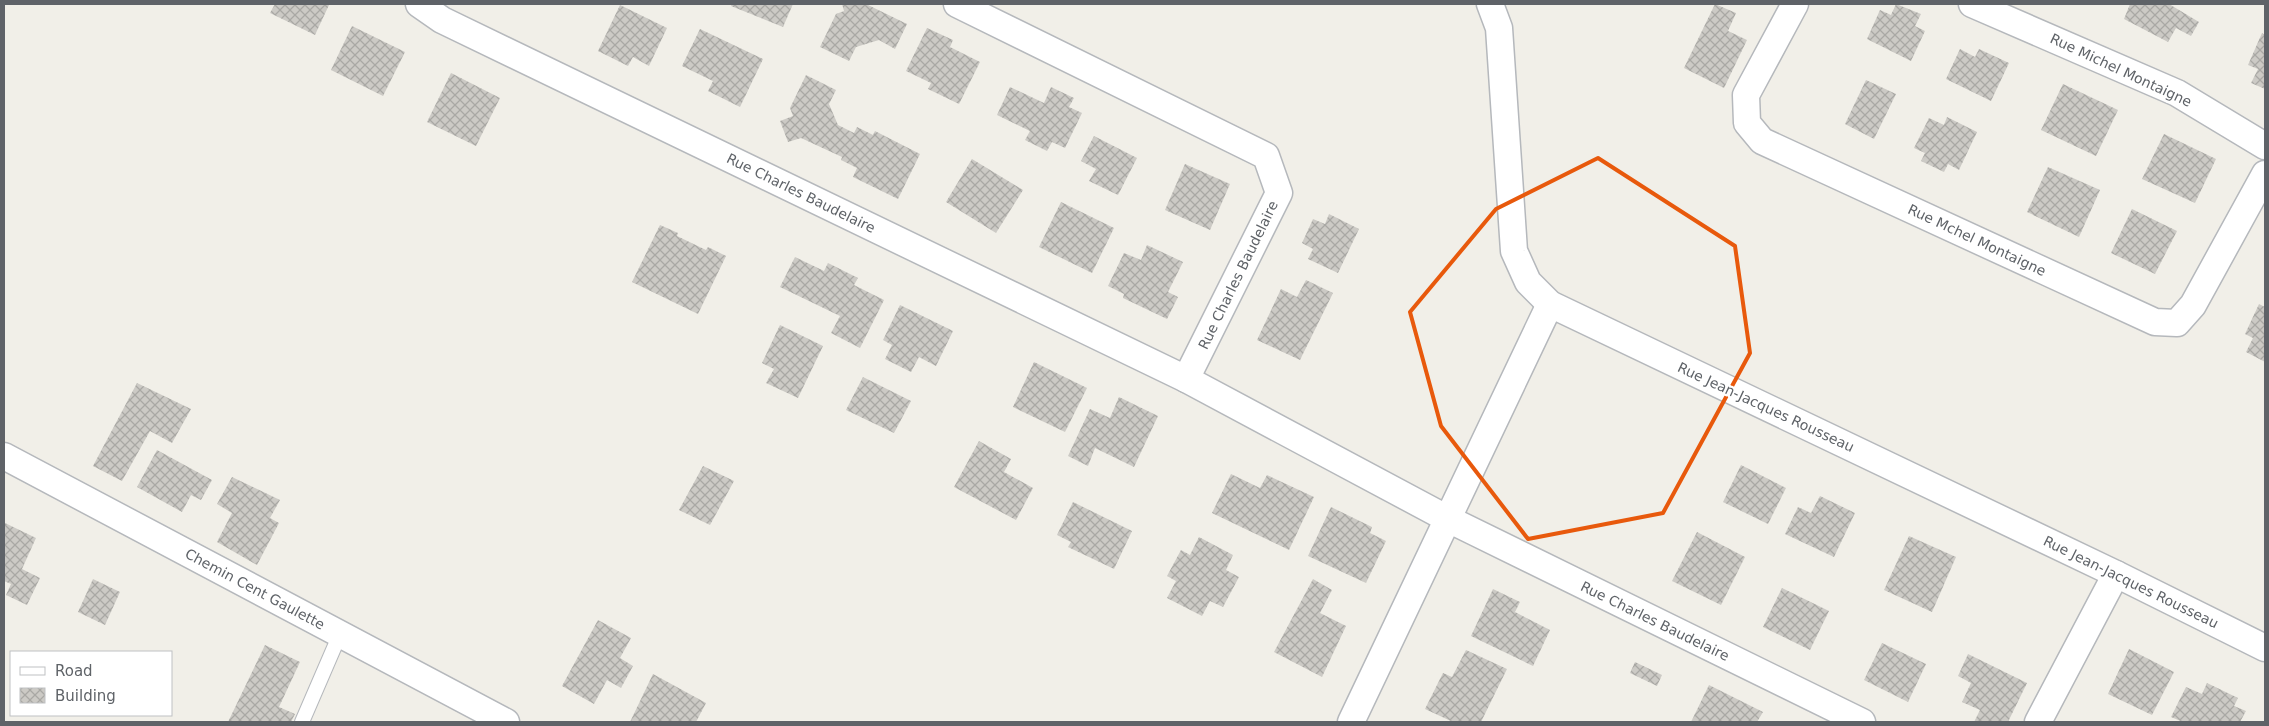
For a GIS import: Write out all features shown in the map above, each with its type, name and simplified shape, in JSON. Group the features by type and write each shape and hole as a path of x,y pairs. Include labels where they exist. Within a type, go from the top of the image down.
{"street":[{"name":"Rue Charles Baudelaire","path":"419,4 442,20 1186,378 1448,519 1862,722"},
{"name":"Rue Charles Baudelaire","path":"957,4 1266,156 1279,192 1186,378"},
{"name":"Rue Jean-Jacques Rousseau","path":"1490,4 1499,28 1514,251 1528,282 1550,304 2116,574 2265,648"},
{"name":"Rue Mchel Montaigne","path":"1796,4 1746,95 1747,123 1762,141 2155,322 2176,322 2193,305 2265,174"},
{"name":"Rue Michel Montaigne","path":"1972,4 2176,93 2265,146"},
{"path":"1351,722 1550,304"},
{"name":"Chemin Cent Gaulette","path":"4,456 506,722"},
{"path":"2038,722 2116,574"}],"lane":[{"path":"302,722 340,634"}],"highlighted area":[{"path":"1598,158 1735,246 1750,353 1663,513 1528,539 1441,426 1410,312 1496,209"}],"building":[{"path":"275,4 329,5 315,35 270,13"},
{"path":"732,4 793,4 783,27 731,6"},
{"path":"842,4 866,4 907,24 895,49 879,40 856,47 849,61 820,47 836,14 844,11"},
{"path":"1715,4 1736,13 1728,31 1747,40 1724,88 1684,68"},
{"path":"1896,4 1921,14 1915,26 1925,31 1911,61 1867,39 1880,10 1891,15"},
{"path":"2130,4 2169,4 2199,22 2191,36 2176,28 2168,42 2124,19"},
{"path":"620,5 667,28 649,66 633,57 628,66 598,51"},
{"path":"352,26 405,52 383,96 331,70"},
{"path":"927,28 953,40 950,47 980,62 959,104 928,89 931,83 906,71"},
{"path":"700,29 763,59 740,107 708,91 713,81 682,66"},
{"path":"2262,33 2265,35 2265,89 2251,83 2258,69 2248,65"},
{"path":"1960,49 1975,57 1979,49 2009,63 1991,101 1946,79"},
{"path":"451,73 500,98 476,146 427,122"},
{"path":"806,75 836,90 829,104 838,125 854,133 857,127 873,135 875,131 920,154 898,199 853,177 857,168 841,160 842,157 801,138 788,142 780,121 793,116 790,108"},
{"path":"1866,80 1896,94 1874,139 1845,124"},
{"path":"2063,84 2118,110 2096,156 2041,130"},
{"path":"1010,87 1044,103 1051,87 1074,98 1069,107 1082,113 1065,148 1052,142 1047,151 1025,140 1030,131 997,115"},
{"path":"1947,117 1977,132 1959,170 1948,164 1944,172 1921,161 1925,153 1914,148 1929,118 1944,125"},
{"path":"2164,134 2216,159 2195,203 2142,179"},
{"path":"1094,136 1137,158 1118,195 1089,181 1096,169 1081,161"},
{"path":"972,159 1023,190 996,233 946,202"},
{"path":"1185,164 1230,184 1210,230 1165,210"},
{"path":"2048,167 2100,190 2079,237 2027,212"},
{"path":"1061,202 1114,228 1092,273 1039,247"},
{"path":"2132,209 2177,231 2155,274 2111,253"},
{"path":"1329,214 1359,229 1338,273 1308,259 1313,249 1302,243 1313,219 1325,224"},
{"path":"660,225 678,233 677,236 706,250 708,247 726,256 698,314 632,282"},
{"path":"1147,245 1183,262 1168,292 1178,297 1167,319 1123,298 1124,294 1108,286 1124,253 1141,260"},
{"path":"795,257 824,271 828,263 858,278 854,285 884,300 860,348 831,333 840,316 780,287"},
{"path":"1306,280 1333,293 1300,360 1257,340 1281,289 1297,297"},
{"path":"2259,304 2265,307 2265,362 2246,352 2253,338 2245,334"},
{"path":"900,305 953,331 936,366 919,357 911,372 885,359 892,345 883,340"},
{"path":"780,325 823,346 798,398 766,383 774,369 762,363"},
{"path":"1034,362 1087,388 1065,432 1013,407"},
{"path":"863,377 911,401 894,433 846,410"},
{"path":"137,383 191,409 172,443 150,431 122,481 93,466"},
{"path":"1119,397 1158,416 1134,467 1095,448 1088,466 1068,456 1090,409 1110,418"},
{"path":"979,441 1011,459 1004,472 1033,488 1016,520 954,487"},
{"path":"157,450 212,480 201,500 191,495 182,512 137,487"},
{"path":"1741,465 1786,488 1768,524 1723,502"},
{"path":"703,466 734,481 710,525 679,510"},
{"path":"1231,474 1260,488 1267,475 1314,497 1289,550 1212,513"},
{"path":"232,477 280,500 270,518 279,523 257,565 217,542 232,513 217,504"},
{"path":"1820,496 1855,513 1834,557 1785,534 1798,507 1811,513"},
{"path":"1073,502 1132,531 1114,569 1068,547 1071,542 1057,535"},
{"path":"1331,507 1372,527 1370,533 1386,541 1366,583 1308,556"},
{"path":"5,523 36,538 22,569 40,578 27,605 6,595 11,584 4,581"},
{"path":"1697,532 1745,557 1721,605 1672,581"},
{"path":"1909,536 1956,557 1932,612 1884,590"},
{"path":"1199,537 1233,555 1226,570 1239,577 1223,607 1210,601 1202,616 1167,598 1176,581 1167,576 1181,550 1190,555"},
{"path":"93,579 120,592 105,625 78,612"},
{"path":"1313,579 1332,590 1320,613 1346,626 1322,677 1274,652"},
{"path":"1782,588 1829,611 1810,650 1763,627"},
{"path":"1493,589 1520,602 1515,612 1550,630 1533,666 1471,636"},
{"path":"598,620 631,638 620,658 633,666 621,688 607,680 594,704 562,686"},
{"path":"1882,643 1926,664 1908,702 1864,680"},
{"path":"265,645 300,662 279,707 295,714 291,722 228,722"},
{"path":"2129,649 2174,672 2152,715 2108,694"},
{"path":"1466,650 1507,669 1481,722 1453,722 1425,709 1443,673 1452,677"},
{"path":"1968,654 2027,683 2008,722 1974,722 1980,710 1962,702 1971,683 1958,676"},
{"path":"1635,662 1662,675 1657,686 1630,673"},
{"path":"653,674 706,703 696,722 630,722"},
{"path":"2207,683 2238,698 2234,706 2246,711 2240,722 2183,722 2171,717 2186,687 2202,694"},
{"path":"1709,685 1763,712 1757,722 1691,722"}]}
